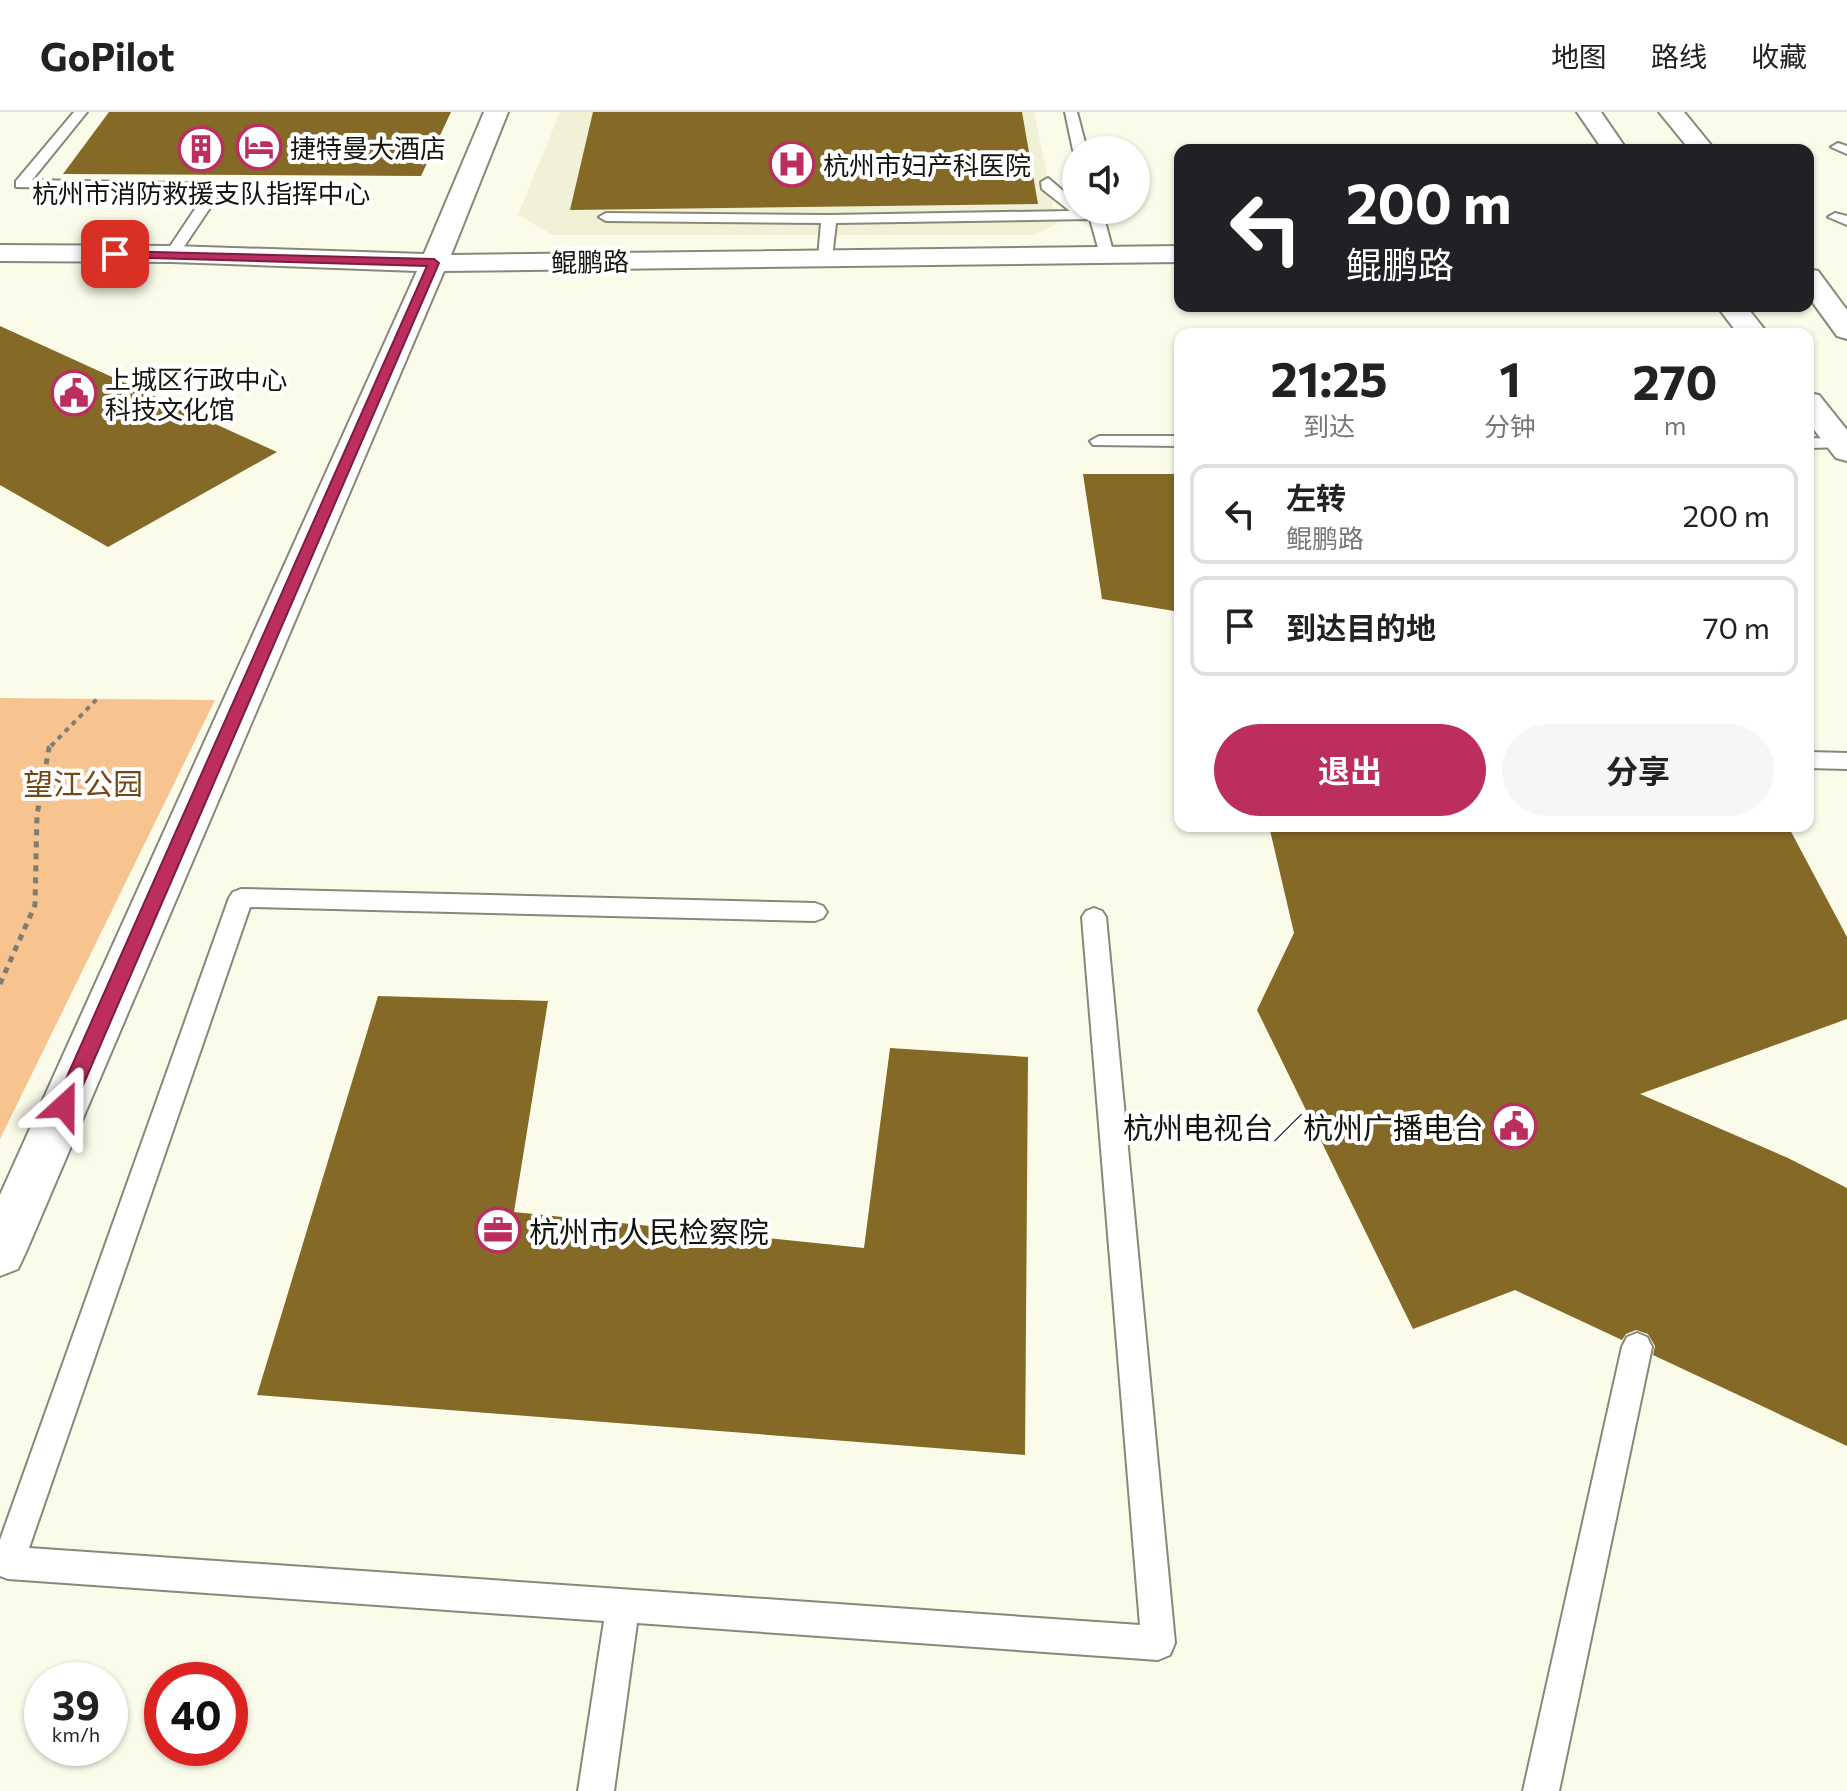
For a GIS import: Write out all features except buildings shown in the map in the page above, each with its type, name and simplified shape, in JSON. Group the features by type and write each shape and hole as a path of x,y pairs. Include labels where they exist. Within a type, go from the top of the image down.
{"street":[{"path":"0,1252 434,263 496,112"},
{"path":"1589,112 1611,144"},
{"path":"1671,112 1698,144"},
{"name":"鲲鹏路","path":"0,253 172,254 434,263 1174,254"},
{"path":"1814,285 1847,330"},
{"path":"1736,312 1748,328"},
{"path":"1814,410 1844,447"}],"lane":[{"path":"81,112 21,184 217,187 172,254"},
{"path":"1071,112 1077,136"},
{"path":"1048,182 1049,189 1062,197"},
{"path":"606,217 829,219 1062,213"},
{"path":"825,258 829,219"},
{"path":"1092,224 1107,255"},
{"path":"1099,441 1174,441"},
{"path":"1814,444 1844,447"},
{"path":"1814,760 1847,761"},
{"path":"815,912 241,898 8,1563 1158,1643 1094,917"},
{"path":"1541,1791 1637,1347"},
{"path":"596,1791 623,1605"}],"path":[{"path":"0,984 35,905 37,815 49,748 97,699"}],"shaded area":[{"name":"杭州市妇产科医院","path":"560,112 1034,112 1057,224 1034,235 553,235 518,215"}],"green space":[{"name":"望江公园","path":"0,698 215,700 0,1139"}],"place":[{"name":"捷特曼大酒店","path":"259,147"},
{"name":"杭州市消防救援支队指挥中心","path":"201,149"},
{"name":"杭州市妇产科医院","path":"792,164"},
{"name":"上城区行政中心 科技文化馆","path":"74,393"},
{"name":"杭州电视台／杭州广播电台","path":"1514,1126"},
{"name":"杭州市人民检察院","path":"498,1230"}],"route":[{"path":"64,1106 434,263 115,254"}]}
